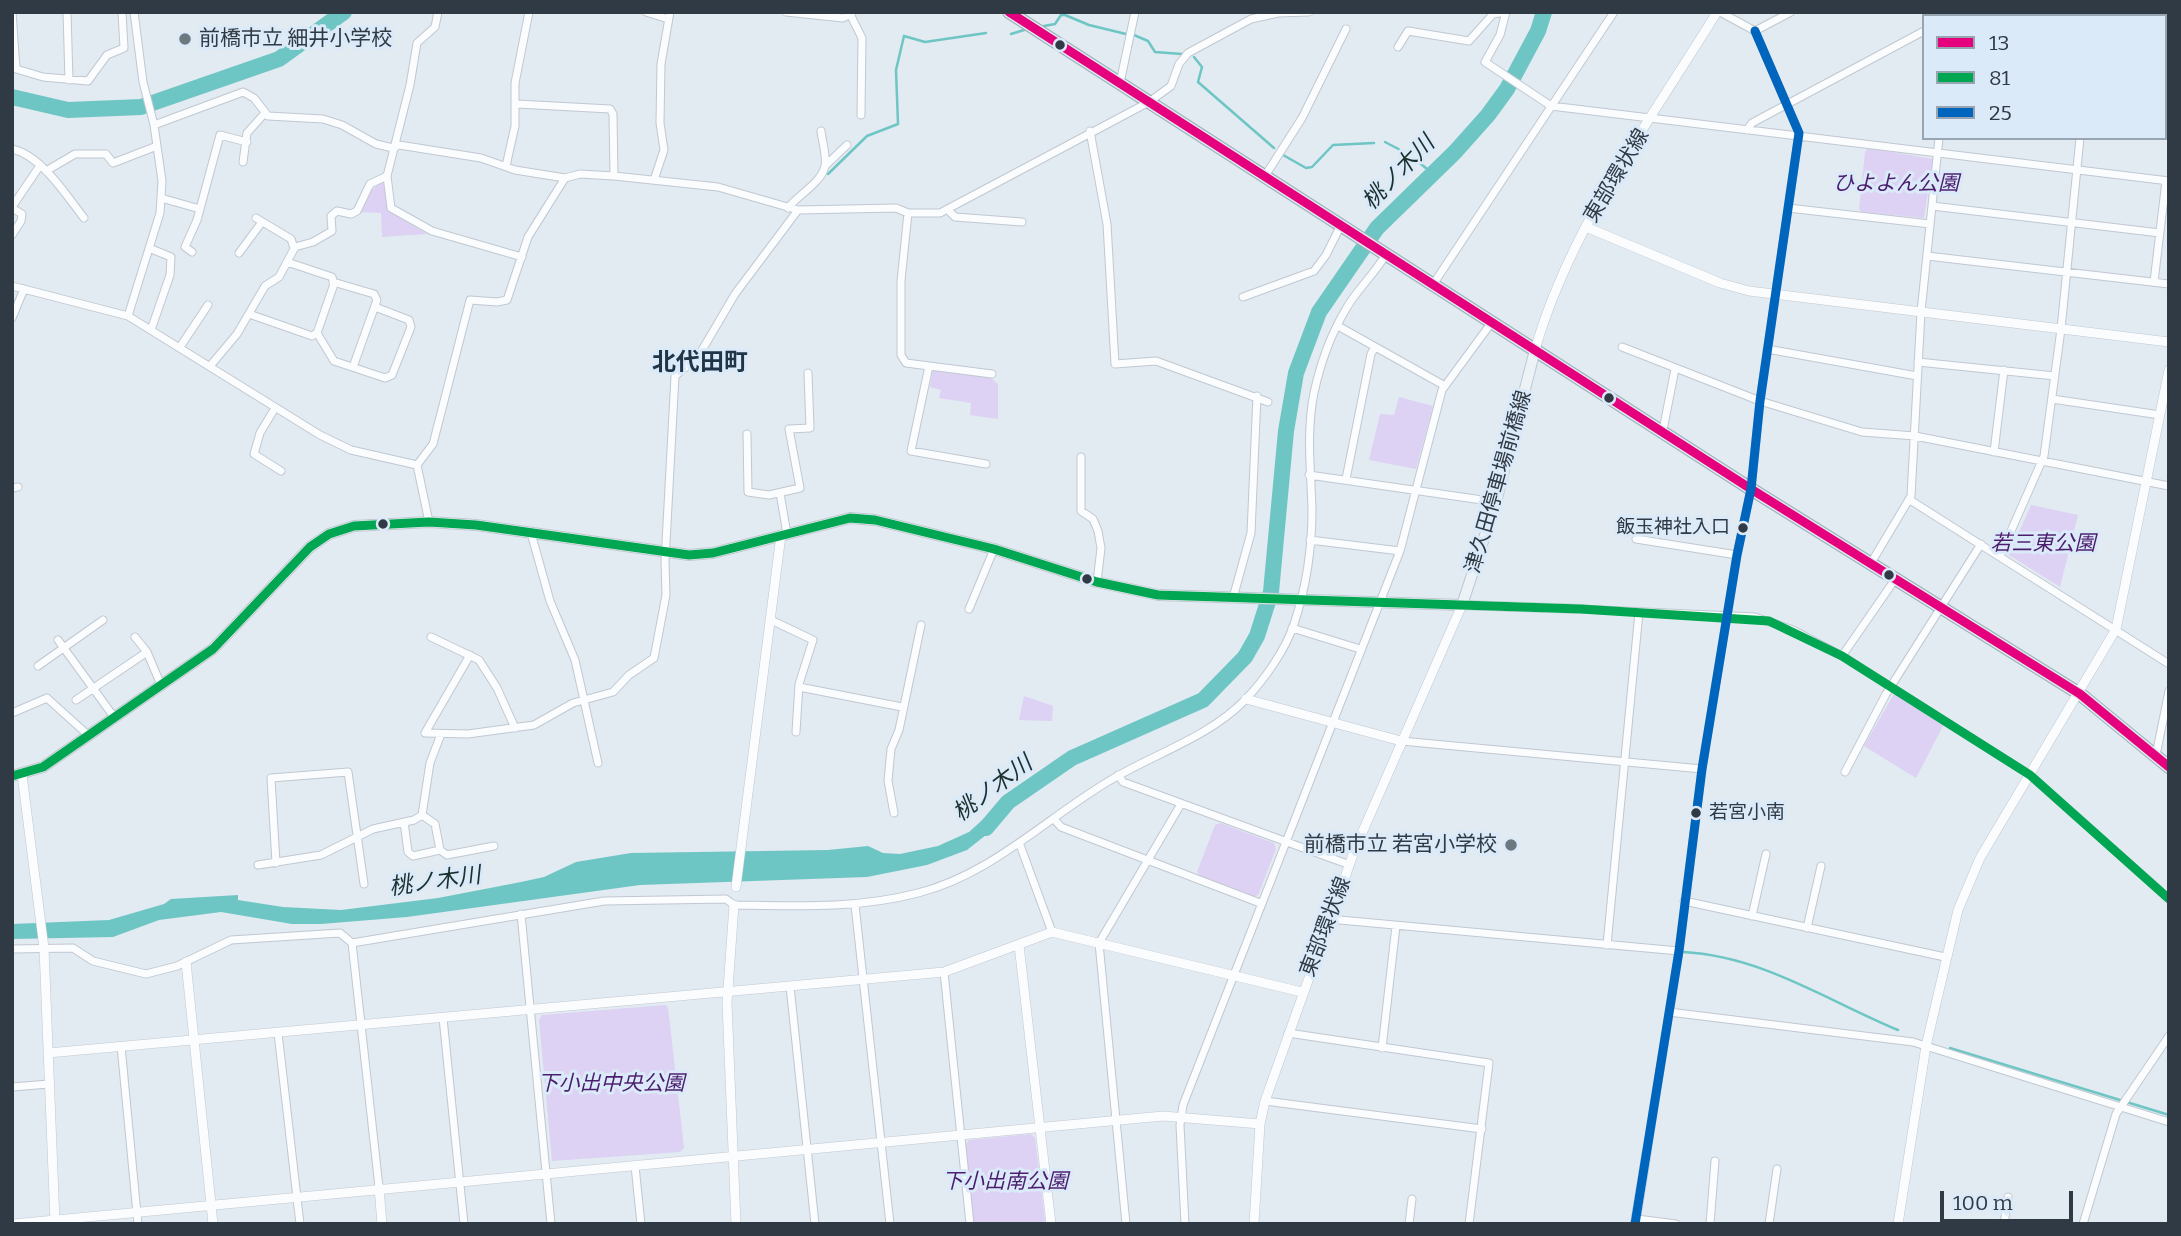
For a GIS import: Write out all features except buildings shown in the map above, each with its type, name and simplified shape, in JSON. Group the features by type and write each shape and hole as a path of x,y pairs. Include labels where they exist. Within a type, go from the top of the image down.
{"main road":[{"path":"1009,12 1751,489 2080,694 2169,767"},
{"name":"津久田停車場前橋線","path":"1462,605 1496,502 1535,350"},
{"path":"17,776 43,766 213,649 310,547 329,534 354,527 429,522 531,533 666,554 713,553 850,518 875,520 994,549 1097,582 1158,594 1238,599 1462,605"}],"street":[{"path":"12,12 16,69 43,78 88,81 107,55 124,48 122,12"},
{"path":"67,12 69,80"},
{"path":"128,316 160,213 161,198 157,146 143,82 134,12"},
{"path":"438,12 435,27 417,43 410,85 387,176 391,208 432,231 522,257"},
{"path":"506,166 517,104 514,83 528,12"},
{"path":"646,12 669,15 661,64 660,123 664,150 654,180"},
{"path":"786,12 843,18 852,14 862,38 861,116"},
{"path":"1120,84 1135,12"},
{"path":"153,122 243,92 254,98 265,113 323,119 342,125 376,144 481,158 515,170 565,178 580,174 718,187 798,210 896,208 908,213 940,213 1149,102 1171,86 1179,64 1188,53 1251,19 1278,13 1309,12"},
{"path":"1398,47 1408,31 1469,41 1493,15 1506,12 1500,35 1484,60 1551,106 2168,181 2154,282"},
{"path":"1434,284 1614,12"},
{"path":"1676,1224 1636,1221 1679,951 1702,769 1737,555 1751,489 1767,349 1799,136 1789,104 1755,31 1719,12"},
{"name":"東部環状線","path":"1535,350 1544,318 1586,227 1719,12"},
{"path":"1755,31 1791,12"},
{"path":"1265,176 1303,118 1346,29"},
{"path":"1746,130 1749,124 1922,32"},
{"path":"517,104 610,109 613,114 614,176"},
{"path":"243,162 247,133 265,113"},
{"path":"821,131 825,166"},
{"path":"1090,131 1107,224 1115,365 1156,361 1268,402"},
{"path":"192,252 185,247 200,209 220,135 247,142"},
{"path":"1871,563 1910,500 1921,312 1939,140"},
{"path":"2000,556 2043,462 2061,329 2080,140"},
{"path":"788,208 798,195 819,179 825,166 847,145"},
{"path":"12,235 21,222 22,214 12,207 42,169 75,154 106,154 113,163 157,146"},
{"path":"12,149 24,153 42,169 84,218"},
{"path":"210,366 249,314 265,286 279,277 295,248 332,231 331,216 337,211 351,215 357,211 370,184 387,176"},
{"path":"429,522 417,465 433,444 470,300 507,300 528,237 565,178"},
{"path":"161,198 200,209"},
{"path":"1932,206 2160,233"},
{"path":"1788,208 1930,224"},
{"path":"470,655 425,733 441,734 534,725 586,699 613,692 656,655 666,604 666,554 676,376 698,357 735,294 798,210"},
{"path":"948,210 955,217 1022,222"},
{"path":"908,213 901,281 901,355 906,363 992,374"},
{"path":"239,253 259,220 291,239 295,248"},
{"path":"1243,297 1314,271 1345,227"},
{"path":"1586,227 1720,283 1775,295 2169,342"},
{"path":"149,248 171,257 170,275 151,330"},
{"path":"352,943 521,914 631,899 726,899 734,905 855,905 933,888 965,875 1020,845 1118,775 1215,724 1246,699 1269,670 1293,628 1301,600 1310,540 1308,449 1314,393 1346,309 1384,252"},
{"path":"1927,256 2169,284"},
{"path":"249,314 312,336 317,332 333,282 332,277 287,262"},
{"path":"333,282 374,294 377,300 353,367"},
{"path":"12,286 128,316 275,408 351,450 417,465"},
{"path":"12,318 24,289"},
{"path":"180,347 208,305"},
{"path":"317,332 334,361 385,378 392,375 411,327 409,320 375,307"},
{"path":"1185,1224 1181,1116 1260,902 1400,551 1445,386 1492,322"},
{"path":"1338,326 1445,386"},
{"path":"1346,479 1371,354 1375,347"},
{"path":"1622,347 1760,401 1861,432 1915,436 2169,486"},
{"path":"1767,349 1917,376"},
{"path":"1918,362 2055,376"},
{"path":"929,366 911,451 986,464"},
{"path":"1662,430 1675,369"},
{"path":"1994,452 2004,370"},
{"path":"1898,1224 1926,1046 1958,910 1980,858 2080,694 2116,629 2169,370"},
{"path":"747,434 748,492 780,493 800,488 789,429 810,428 808,373"},
{"path":"1238,599 1251,533 1257,396"},
{"path":"2052,399 2160,415"},
{"path":"275,408 260,433 254,454 281,471"},
{"path":"1081,457 1081,511 1093,519 1101,548 1097,582"},
{"path":"1309,475 1496,502"},
{"path":"736,1224 727,991 740,848 784,534 780,493"},
{"path":"1910,500 2169,664"},
{"path":"531,533 550,601 575,660 586,699 598,763"},
{"path":"1636,539 1737,555"},
{"path":"1310,540 1400,551"},
{"path":"1845,772 1891,687 1981,544"},
{"path":"969,609 994,549"},
{"path":"1842,656 1896,577"},
{"path":"1462,605 1727,616 1769,621 1842,656 2030,775 2169,899"},
{"name":"東部環状線","path":"1254,1224 1260,1125 1265,1101 1302,992 1350,865 1401,741 1462,605"},
{"path":"1607,945 1639,612"},
{"path":"38,666 103,620"},
{"path":"771,621 813,640 803,663 796,732"},
{"path":"894,813 887,777 891,749 899,730 921,625"},
{"path":"1293,628 1360,649"},
{"path":"135,637 147,652 161,685"},
{"path":"432,637 479,660 497,688 515,728"},
{"path":"58,640 114,717"},
{"path":"76,700 147,652"},
{"path":"799,687 902,707"},
{"path":"2156,755 2169,691"},
{"path":"12,713 47,698 88,735"},
{"path":"1246,699 1401,741 1702,769"},
{"path":"422,815 430,763 441,734"},
{"path":"276,863 271,778 348,772 364,884"},
{"path":"1118,775 1123,782 1350,865"},
{"path":"17,776 39,902 43,946 55,1221"},
{"path":"1126,1224 1099,943 1181,804"},
{"path":"258,864 320,855 356,840 373,829 422,815"},
{"path":"422,815 435,824 440,850 447,855 494,846"},
{"path":"1054,819 1061,827 1260,902"},
{"path":"404,822 408,852 413,856 440,850"},
{"path":"1020,845 1052,932"},
{"path":"1752,916 1766,854"},
{"path":"1807,928 1821,866"},
{"path":"1684,901 1945,957"},
{"path":"855,905 866,979 890,1224"},
{"path":"521,914 551,1224"},
{"path":"1329,919 1679,951"},
{"path":"1382,1048 1396,926"},
{"path":"48,1053 944,972 1052,932 1233,973 1302,992"},
{"path":"12,949 43,946 73,948 93,961 142,974 186,962 231,940 340,933 352,943 382,1224"},
{"path":"1019,944 1051,1224"},
{"path":"186,962 213,1224"},
{"path":"944,972 970,1224"},
{"path":"790,986 814,1224"},
{"path":"1669,1012 1926,1046 2169,1122"},
{"path":"443,1017 464,1224"},
{"path":"278,1033 300,1224"},
{"path":"1288,1033 1489,1063 1469,1224"},
{"path":"2083,1224 2120,1107 2169,1036"},
{"path":"121,1046 138,1224"},
{"path":"12,1087 50,1084"},
{"path":"1265,1101 1482,1129"},
{"path":"13,1224 379,1187 460,1182 1116,1121 1181,1116 1260,1125"},
{"path":"1710,1224 1715,1161"},
{"path":"635,1166 640,1224"},
{"path":"1769,1224 1777,1169"},
{"path":"2004,1224 2008,1198"},
{"path":"1409,1224 1412,1199"}],"green space":[{"name":"ひよよん公園","path":"1868,148 1933,159 1924,218 1862,212 1859,209 1865,152"},
{"path":"386,179 389,211 427,234 382,237 381,213 361,212 369,192"},
{"path":"933,369 990,377 998,384 998,419 970,415 971,403 939,398 941,390 930,387"},
{"path":"1399,397 1433,406 1416,469 1369,460 1380,414 1394,415"},
{"name":"若三東公園","path":"2031,505 2078,515 2060,587 2009,555"},
{"path":"1895,692 1944,724 1916,778 1864,746"},
{"path":"1024,696 1053,706 1052,721 1019,720"},
{"path":"1220,823 1274,843 1276,849 1258,895 1253,897 1200,877 1197,872 1215,825"},
{"name":"下小出中央公園","path":"665,1005 668,1007 684,1148 680,1152 552,1161 539,1020 542,1015"},
{"name":"下小出南公園","path":"1031,1134 1035,1138 1045,1221 1043,1224 973,1224 966,1144 969,1140"}],"water":[{"path":"1007,798 991,831 967,850 927,865 867,877 640,885 407,917 321,924 292,924 221,912 159,920 113,937 12,939 12,924 109,920 164,904 171,899 238,895 238,900 283,907 341,910 438,898 544,877 576,862 631,853 828,850 868,846 883,853 900,854 938,846 969,832"}],"waterway":[{"path":"12,97 68,110 141,107 279,59 344,12"},
{"name":"桃ノ木川","path":"986,828 1008,802 1072,758 1203,700 1245,657 1257,636 1271,592 1286,431 1296,373 1319,312 1377,228 1455,152 1488,115 1507,89 1538,31 1544,12"},
{"path":"1044,26 1055,24 1061,15 1065,15 1089,25 1126,34"},
{"path":"1011,34 1024,30"},
{"path":"828,174 867,136 898,124 896,70 904,36 925,42 986,33"},
{"path":"1134,35 1148,41 1155,52 1182,54"},
{"path":"1194,57 1202,67 1198,82 1274,148"},
{"path":"1385,142 1408,154"},
{"path":"1283,155 1306,168 1312,167 1333,145 1374,143"},
{"path":"1416,160 1432,173"},
{"path":"1683,952 1712,955 1767,971 1898,1030"},
{"path":"1950,1048 2169,1115"}],"transit line":[{"name":"13","path":"1009,12 1751,489 2080,694 2169,767"},
{"name":"25","path":"1635,1224 1679,951 1702,769 1737,555 1751,489 1760,401 1799,133 1755,31"},
{"name":"81","path":"12,776 43,767 213,649 310,547 329,534 354,526 429,522 476,525 689,555 713,553 850,518 875,520 994,549 1097,582 1158,595 1581,609 1769,621 1842,656 2030,775 2169,899"}],"place":[{"name":"前橋市立 細井小学校","path":"185,39"},
{"name":"飯玉神社入口","path":"1743,528"},
{"name":"若宮小南","path":"1696,813"},
{"name":"前橋市立 若宮小学校","path":"1511,845"}],"district":[{"name":"北代田町","path":"700,363"}]}
